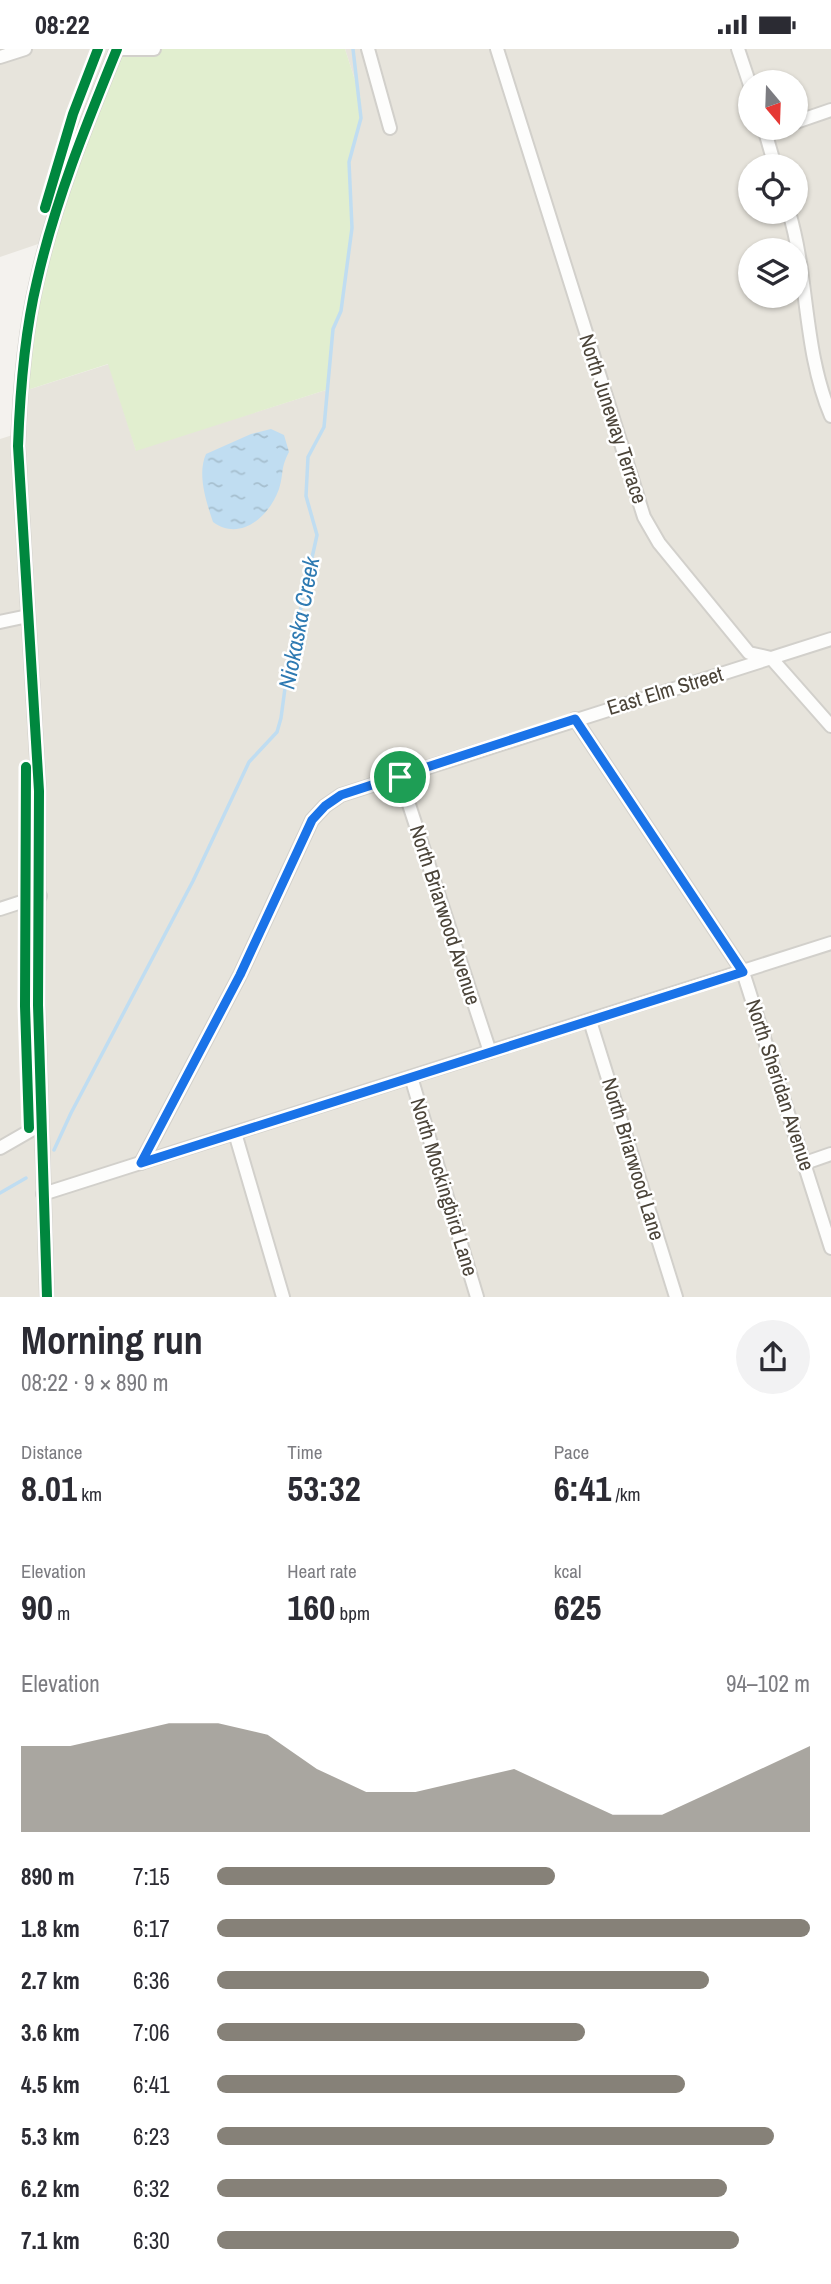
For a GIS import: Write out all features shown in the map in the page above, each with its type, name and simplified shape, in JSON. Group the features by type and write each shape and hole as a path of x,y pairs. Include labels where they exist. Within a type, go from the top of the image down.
{"street":[{"path":"0,57 25,49"},
{"path":"47,1297 40,1125 39,791 18,446 27,337 39,273 64,188 117,49 153,49"},
{"path":"368,49 390,128"},
{"name":"North Juneway Terrace","path":"497,49 644,517 659,543 750,653 771,658 831,726"},
{"path":"738,49 745,70"},
{"path":"808,118 831,110"},
{"path":"792,224 798,248 810,344 830,411"},
{"path":"0,622 28,616"},
{"name":"East Elm Street","path":"141,1163 240,975 312,820 325,806 341,795 831,639"},
{"name":"North Sheridan Avenue","path":"575,719 743,972 831,1248"},
{"name":"North Briarwood Avenue","path":"400,777 489,1052"},
{"path":"0,909 40,896"},
{"path":"43,1194 831,943"},
{"name":"North Briarwood Lane","path":"590,1021 676,1297"},
{"name":"North Mockingbird Lane","path":"411,1077 477,1297"},
{"path":"0,1148 40,1125"},
{"path":"235,1133 283,1297"},
{"path":"805,1163 831,1154"}],"shaded area":[{"path":"0,49 154,49 47,241 0,257"},
{"path":"345,49 831,49 831,1297 0,1297 0,439 19,433 21,392 109,364 136,450 326,390 333,329 341,311 352,228 349,162 358,133 361,99"}],"green space":[{"path":"117,49 345,49 361,99 361,118 350,154 352,228 341,311 333,329 326,390 136,451 108,364 21,392 36,283"}],"water":[{"path":"271,429 284,435 289,452 279,489 268,509 252,524 243,528 223,527 213,522 202,479 206,454 251,434"}],"waterway":[{"name":"Niokaska Creek","path":"54,1150 193,881 249,762 277,732 281,718 288,666 317,535 306,496 308,457 324,427 333,329 341,311 352,228 349,162 361,118 353,49"},
{"name":"Niokaska Creek","path":"0,1193 26,1178"}],"cycle path":[{"path":"45,208 73,114 98,49"},
{"path":"47,1297 38,1005 39,791 18,446 20,405 29,322 44,251 72,163 117,49"},
{"path":"26,767 25,1006 29,1128"}],"route":[{"path":"575,719 743,972 141,1163 240,975 312,820 325,806 341,795 400,777 575,719"}]}
